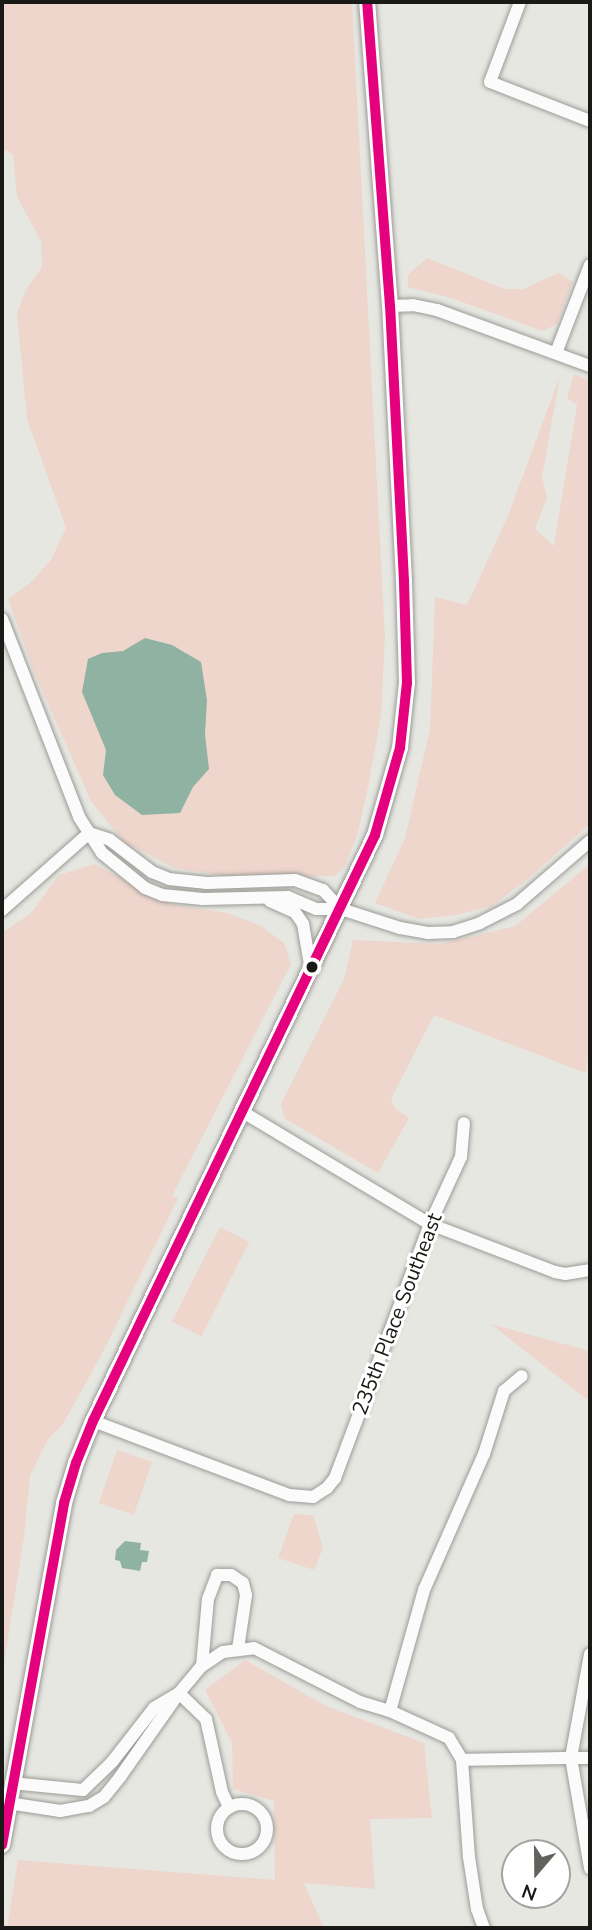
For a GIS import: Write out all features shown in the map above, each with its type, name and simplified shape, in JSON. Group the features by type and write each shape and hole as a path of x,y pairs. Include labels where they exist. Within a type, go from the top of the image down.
{"main road":[{"path":"2,1845 11,1783 64,1503 93,1420 310,965 341,909 375,835 391,786 405,715 404,581 390,306 367,2"}],"street":[{"path":"520,2 490,82 590,121"},
{"path":"556,353 590,265"},
{"path":"390,306 414,304 437,310 590,366"},
{"path":"2,619 69,793 89,833 102,853 154,892 202,899 288,897 316,909 341,909 400,928 428,933 453,932 480,923 517,904 590,841"},
{"path":"89,833 110,841 152,872 169,879 207,883 295,880 323,890 341,909"},
{"path":"2,911 89,833"},
{"path":"253,897 282,904 295,912 303,924 310,965"},
{"path":"242,1111 430,1224 555,1272 565,1274 590,1270"},
{"name":"235th Place Southeast","path":"93,1420 289,1495 313,1497 335,1478 430,1224 461,1157 464,1123"},
{"path":"390,1711 424,1590 484,1454 504,1391 523,1376"},
{"path":"202,1667 206,1610 217,1575 231,1575 243,1583 246,1595 238,1648"},
{"path":"8,1803 68,1810 89,1806 104,1797 164,1718 179,1693 202,1667 223,1652 254,1648 360,1702 390,1711 449,1738 462,1760 469,1857 477,1909 484,1928"},
{"path":"590,1654 570,1758 590,1868"},
{"path":"11,1783 83,1790 112,1762 154,1708 179,1693"},
{"path":"179,1693 206,1719 222,1792 229,1807"},
{"path":"462,1760 590,1758"},
{"path":"244,1803 264,1816 268,1831 266,1839 256,1851 238,1854 230,1852 218,1838 218,1821 229,1807 244,1803"}],"shaded area":[{"path":"2,2 352,2 385,637 381,716 369,782 358,833 345,866 335,876 232,877 174,868 123,841 91,801 36,677 8,599 30,583 51,560 66,528 27,419 17,313 26,290 42,267 41,241 17,197 13,155 2,148"},
{"path":"427,258 505,289 523,289 558,273 573,282 557,324 543,331 451,298 408,287 408,275"},
{"path":"574,374 590,381 590,824 529,878 492,906 456,915 419,919 375,903 405,838 430,729 435,597 467,605 507,518 560,376 542,477 547,497 535,529 554,546 577,405 567,398"},
{"path":"145,638 172,645 201,662 207,700 205,734 209,769 193,787 180,813 142,815 115,795 103,775 106,750 82,692 88,659 102,653 123,651"},
{"path":"94,864 170,904 227,913 261,926 284,943 291,964 172,1196 178,1198 104,1350 63,1424 48,1439 30,1476 24,1537 2,1676 2,933 31,913 59,875"},
{"path":"590,864 590,1030 586,1073 434,1015 391,1099 395,1108 409,1118 378,1173 284,1118 281,1104 344,979 353,940 440,944 515,926"},
{"path":"220,1227 249,1242 201,1336 172,1321"},
{"path":"491,1324 590,1351 590,1402"},
{"path":"117,1450 152,1462 134,1515 99,1503"},
{"path":"294,1514 313,1515 323,1548 314,1570 278,1558"},
{"path":"125,1541 141,1543 140,1550 149,1551 147,1562 142,1562 140,1571 122,1568 120,1561 115,1560 116,1550"},
{"path":"245,1660 326,1706 424,1743 432,1818 370,1819 375,1889 304,1883 324,1928 7,1928 18,1860 275,1880 274,1801 233,1789 232,1743 205,1690"}],"transit line":[{"path":"2,1845 64,1503 76,1463 93,1421 375,835 400,748 407,683 404,581 390,306 367,2"}]}
